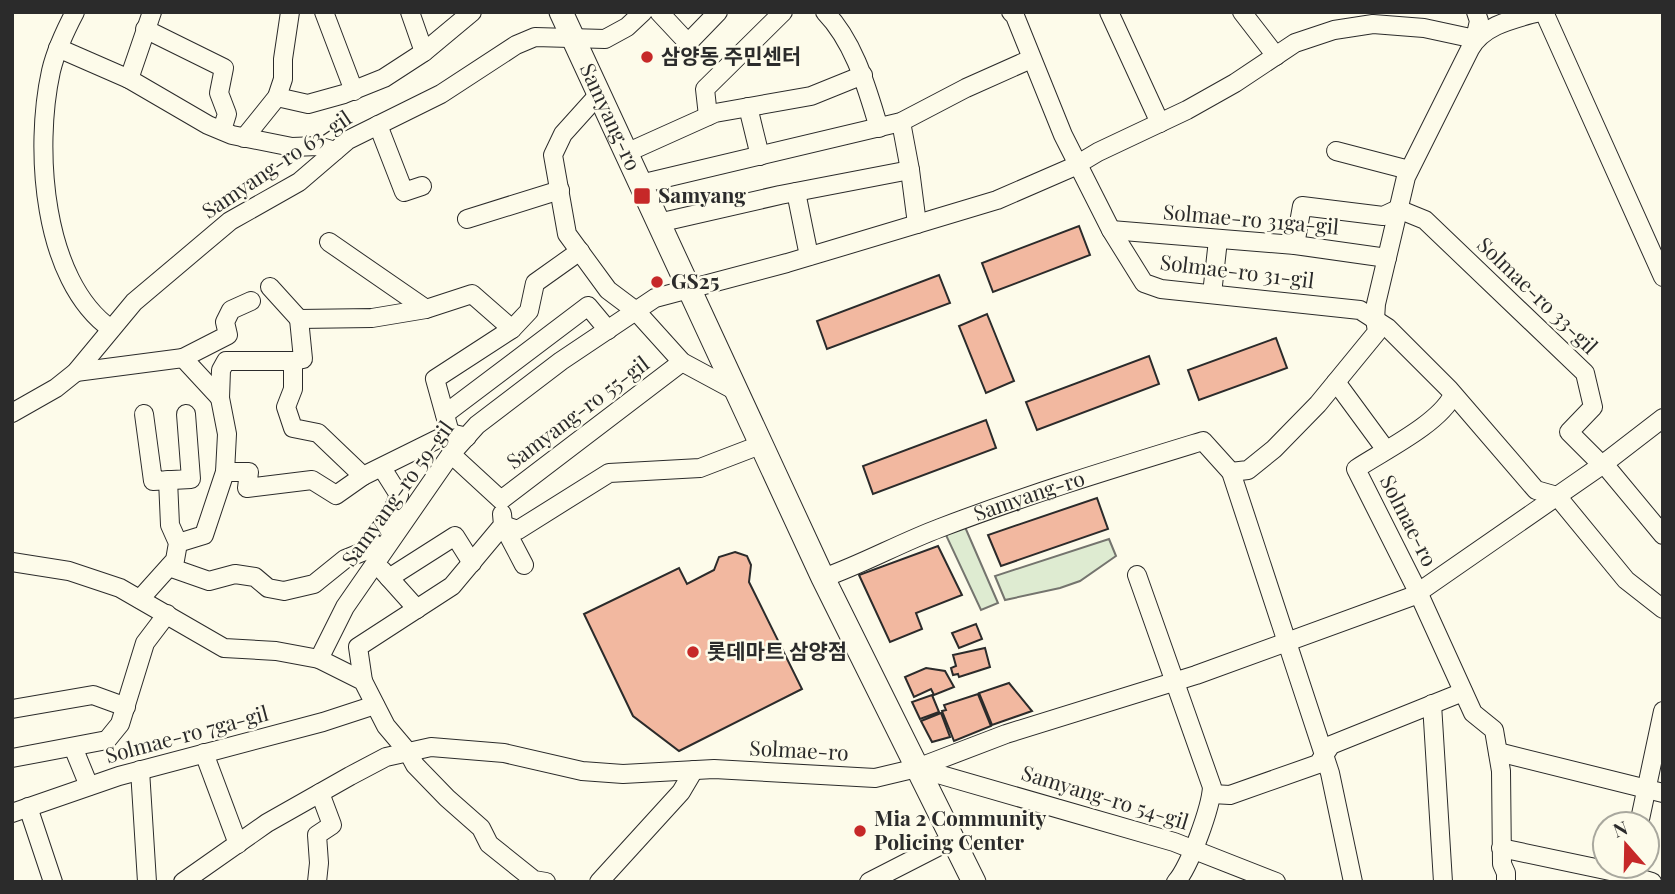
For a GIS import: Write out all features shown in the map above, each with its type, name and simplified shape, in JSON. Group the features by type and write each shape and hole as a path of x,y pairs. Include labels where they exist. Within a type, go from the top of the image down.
{"main road":[{"name":"Samyang-ro","path":"561,12 823,578 974,882"}],"street":[{"path":"75,12 51,70 42,154 57,246 72,281 95,317 111,329"},
{"path":"130,79 152,12"},
{"path":"244,138 277,97 283,79 290,12"},
{"path":"324,12 354,90"},
{"path":"410,12 424,52"},
{"path":"277,97 308,104 384,78 424,52 471,12"},
{"name":"Samyang-ro 63-gil","path":"76,372 134,302 230,221 299,182 348,141 441,94 516,45 536,37 605,39 627,27 643,12"},
{"path":"659,12 688,43 718,12"},
{"path":"708,116 705,89 783,12"},
{"name":"Solmae-ro 31-gil","path":"1011,12 1076,164 1143,283 1161,289 1360,310 1388,328 1453,395 1536,491 1557,496"},
{"path":"1109,12 1160,123"},
{"path":"1242,12 1276,56"},
{"path":"1353,882 1325,755 1288,641 1278,621 1231,472 1248,470 1274,449 1336,382 1377,332 1374,318 1409,170 1475,39 1479,21 1475,12"},
{"path":"1475,39 1485,30 1541,12 1663,276"},
{"path":"834,16 863,75 879,128"},
{"name":"Samyang-ro 59-gil","path":"319,659 345,607 451,454 458,435 477,425 561,361 655,298 997,200 1160,123 1235,83 1295,43 1334,30 1373,24 1424,28 1475,39"},
{"path":"145,29 224,68 219,93 227,114 222,130"},
{"path":"58,48 130,79 222,130 244,138 292,147 318,146 335,151"},
{"path":"640,184 901,122 1031,58"},
{"path":"626,153 708,116 811,96 863,75"},
{"path":"599,94 563,135 553,155 567,234 608,290 636,311 682,362 734,390"},
{"path":"748,107 760,156"},
{"path":"901,122 916,224"},
{"name":"Samyang-ro 63-gil","path":"378,125 404,192 422,186"},
{"path":"1336,150 1409,170"},
{"path":"658,223 910,170"},
{"path":"467,219 560,190"},
{"path":"796,192 809,256"},
{"name":"Solmae-ro 31ga-gil","path":"1295,245 1302,205 1383,216 1398,209"},
{"name":"Solmae-ro 33-gil","path":"1398,209 1425,220 1585,373 1592,407 1569,432 1603,464"},
{"name":"Solmae-ro 31ga-gil","path":"1111,230 1295,245 1387,258"},
{"path":"1212,294 1218,240"},
{"path":"329,242 426,309"},
{"path":"225,472 249,472 247,488 312,480 336,495 363,476 458,435 444,414 435,379 512,329 529,311 535,283 580,251"},
{"path":"178,543 204,536 225,472 227,434 220,398 221,370 226,361 303,359 299,319 270,287"},
{"path":"299,319 372,318 426,309 472,294 512,329"},
{"path":"12,413 56,388 76,372 183,358 228,335 225,322 231,310 251,300"},
{"name":"Samyang-ro 59-gil","path":"444,414 588,306 608,330"},
{"path":"183,358 220,398"},
{"path":"293,361 293,388 286,407 293,428 318,433 363,476"},
{"name":"Samyang-ro 55-gil","path":"501,500 682,362"},
{"path":"1336,382 1386,450"},
{"name":"Solmae-ro","path":"1418,592 1356,469 1404,440 1447,406 1453,395"},
{"path":"144,414 153,481 191,479 186,414"},
{"name":"Solmae-ro","path":"183,882 267,823 386,757 431,747 505,753 583,771 622,774 727,770 875,778 917,768 1006,734 1175,681 1413,596 1660,427"},
{"name":"Samyang-ro","path":"823,578 940,528 1203,441 1231,472"},
{"path":"503,525 517,530 609,473 699,468 760,445"},
{"name":"Samyang-ro 55-gil","path":"451,454 501,500 503,525"},
{"path":"1603,464 1663,535"},
{"path":"169,567 209,581 235,574 255,577 268,588 284,591 314,584 345,559 370,549 381,540 399,495 382,468"},
{"path":"140,599 175,560 178,543 170,525 169,480"},
{"path":"1557,496 1626,580 1663,609"},
{"path":"503,525 452,586 358,647 363,681 386,726 408,752 415,765 481,828 489,844 534,880 546,882"},
{"path":"503,525 524,565"},
{"path":"389,578 455,536 472,563"},
{"path":"12,562 69,571 120,588 225,648 276,651 319,659 363,681"},
{"path":"375,562 417,609"},
{"path":"1136,575 1212,786 1212,794 1193,849 1176,882"},
{"path":"1418,592 1473,713 1494,730 1501,771 1502,864 1506,882"},
{"path":"12,748 13,758 107,740 120,724 145,643 167,614"},
{"path":"1212,794 1230,795 1318,764 1331,745 1463,692"},
{"path":"12,709 93,695 126,707"},
{"path":"1432,704 1443,882"},
{"name":"Solmae-ro 7ga-gil","path":"20,810 140,770 323,722 375,705"},
{"path":"1646,810 1655,790 1663,711"},
{"path":"73,747 89,786"},
{"path":"1498,752 1655,790"},
{"path":"204,753 238,844"},
{"name":"Samyang-ro 54-gil","path":"917,768 1193,849 1276,882"},
{"path":"140,770 147,882"},
{"path":"599,882 681,792 694,771"},
{"path":"317,882 317,835 332,825 320,793"},
{"path":"20,810 53,882"},
{"path":"869,882 953,839"},
{"path":"1502,848 1591,866"}],"green space":[{"path":"965,527 998,603 981,610 945,533"},
{"path":"1109,539 1116,556 1080,581 1005,600 995,576"}],"building":[{"path":"1079,226 1090,255 993,292 982,263"},
{"path":"939,275 950,303 827,349 817,321"},
{"path":"987,314 1014,381 986,393 959,326"},
{"path":"1276,338 1287,368 1199,400 1188,370"},
{"path":"1149,356 1159,384 1037,430 1026,402"},
{"path":"986,420 996,448 873,494 863,466"},
{"path":"1097,498 1108,529 1001,566 988,535"},
{"path":"938,546 962,595 916,613 922,629 890,642 859,575"},
{"name":"롯데마트 삼양점","path":"735,552 747,556 751,565 749,582 802,689 679,751 633,716 584,614 679,568 687,584 714,570 719,557"},
{"path":"976,624 982,639 959,648 952,633"},
{"path":"985,648 990,667 959,677 958,674 953,675 951,668 956,666 953,655"},
{"path":"926,668 945,671 954,687 934,695 931,689 914,697 905,677"},
{"path":"1009,683 1032,711 992,725 979,693"},
{"path":"978,694 991,726 954,741 942,711 946,710 944,705"},
{"path":"932,695 939,712 920,719 912,702"},
{"path":"941,713 950,737 932,742 921,721"}],"place":[{"name":"삼양동 주민센터","path":"647,57"},
{"name":"Samyang","path":"642,196"},
{"name":"GS25","path":"657,282"},
{"name":"롯데마트 삼양점","path":"693,652"},
{"name":"Mia 2 Community Policing Center","path":"860,831"}]}
